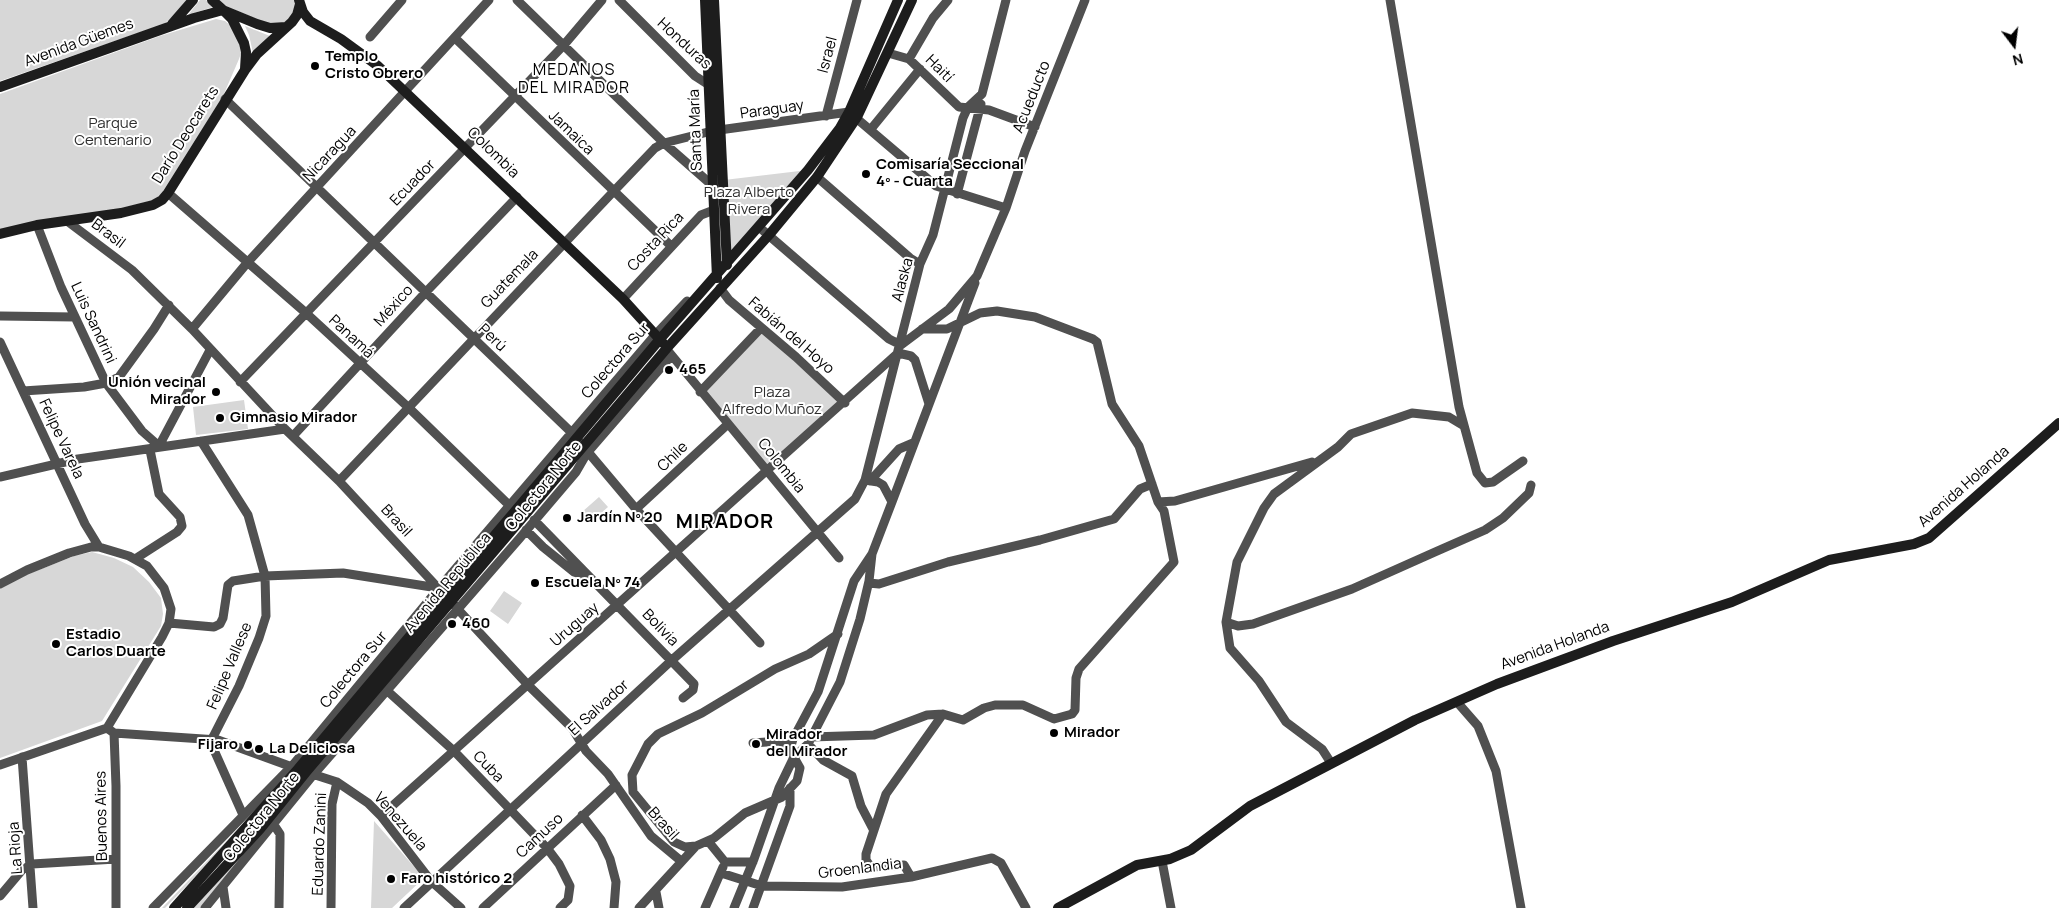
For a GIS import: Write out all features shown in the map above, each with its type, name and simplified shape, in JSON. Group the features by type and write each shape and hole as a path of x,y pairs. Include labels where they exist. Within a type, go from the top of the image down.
{"street":[{"path":"168,28 193,0"},
{"path":"212,0 232,18 244,43 247,62 245,70"},
{"path":"370,37 402,0"},
{"name":"Nicaragua","path":"192,329 247,263 489,0"},
{"path":"516,0 664,143 713,186"},
{"name":"Ecuador","path":"240,382 563,46 602,0"},
{"name":"Honduras","path":"619,0 695,76 709,85"},
{"name":"Santa María","path":"705,0 709,85 717,131 713,186 716,276 720,288"},
{"name":"Santa María","path":"714,0 717,131 727,264 730,276"},
{"name":"Israel","path":"826,116 857,0"},
{"path":"853,115 898,0"},
{"path":"853,115 888,53 912,0"},
{"path":"909,59 933,18 948,0"},
{"path":"957,194 1006,0"},
{"name":"Acueducto","path":"900,349 960,298 980,270 1006,208 1035,127 1085,0"},
{"path":"1390,0 1459,407 1477,473 1485,483 1493,482 1506,475 1523,461"},
{"name":"Darío Deocarets","path":"0,234 37,225 121,213 153,205 168,193 225,99 257,54 297,15 300,1"},
{"name":"Colombia","path":"300,1 310,21 341,38 406,92 623,299 658,337 700,392 839,558"},
{"path":"223,10 270,28 286,27"},
{"name":"Avenida Güemes","path":"0,87 223,10"},
{"name":"Jamaica","path":"455,38 670,245"},
{"name":"Haití","path":"888,53 909,59 959,107 968,108"},
{"path":"871,129 920,70"},
{"name":"Alaska","path":"867,480 920,264 933,236 944,190 968,108 982,94"},
{"name":"Perú","path":"225,99 574,436 636,509 760,643"},
{"path":"968,108 989,110 1035,127"},
{"path":"853,115 929,182 944,190 1006,208"},
{"name":"Paraguay","path":"717,131 826,116 853,115"},
{"name":"Avenida República","path":"174,908 302,770 384,688 455,606 669,352 730,276 769,235 817,177 853,115"},
{"name":"Avenida República","path":"188,908 260,829 302,770 441,591 658,337 727,264 808,170 840,128 853,115"},
{"name":"Guatemala","path":"339,481 398,416 409,408 473,338 655,148 664,143 717,131"},
{"path":"817,177 910,258 920,264"},
{"name":"Panamá","path":"168,193 306,313 409,408 510,506"},
{"name":"México","path":"293,436 517,197"},
{"name":"Costa Rica","path":"623,299 670,245 701,215 714,210"},
{"name":"Brasil","path":"67,221 132,270 192,329 285,429 339,481 528,685 572,728 581,743 616,785 651,836 682,861"},
{"name":"Luis Sandrini","path":"37,225 75,318 106,383 142,431 159,446"},
{"path":"759,227 915,360 929,404"},
{"name":"Colectora Sur","path":"658,337 709,276 713,270 716,256"},
{"path":"734,908 753,862 792,753 818,692 854,581 872,554 980,270"},
{"name":"Fabián del Hoyo","path":"720,288 729,300 796,357 845,403"},
{"path":"23,391 106,383 119,377 169,306"},
{"path":"810,740 874,735 926,715 943,714 963,720 984,708 1010,704 1023,705 1054,719 1072,714 1074,710 1076,678 1079,669 1174,562 1167,521 1158,502 1139,446 1112,404 1097,342 1035,317 1013,312 980,312 960,324 947,329 922,330"},
{"path":"0,316 75,318"},
{"path":"700,392 761,328"},
{"name":"Felipe Varela","path":"0,342 85,524 99,547"},
{"name":"Uruguay","path":"381,816 677,553 766,471 845,403 900,349"},
{"path":"159,446 210,350"},
{"path":"1332,763 1322,749 1277,713 1258,681 1234,654 1227,640 1226,622 1237,562 1264,508 1282,485 1354,433 1412,413 1449,417 1464,426"},
{"name":"Avenida Holanda","path":"1058,908 1071,905 1137,865 1162,861 1191,850 1238,813 1332,763 1497,684 1613,641 1732,602 1829,560 1914,544 1929,538 2059,423"},
{"name":"Chile","path":"636,509 728,424"},
{"path":"0,477 78,459 285,429"},
{"path":"170,623 214,627 220,624 223,618 228,585 233,581 265,576 343,573 441,591 510,506 574,436"},
{"name":"Felipe Vallese","path":"201,441 248,515 265,576 266,616 259,638 239,686 212,739"},
{"path":"892,502 883,485 867,480 899,449 913,444"},
{"path":"135,559 177,532 182,526 180,518 159,494 150,450"},
{"name":"Colectora Norte","path":"455,606 526,530 576,472 585,450"},
{"path":"1158,502 1175,501 1319,460"},
{"name":"El Salvador","path":"404,908 672,660 848,506 867,480"},
{"path":"869,583 879,584 948,562 1040,540 1114,519 1140,489 1152,484"},
{"path":"1226,622 1238,626 1253,624 1352,589 1485,530 1504,518 1529,493 1531,485"},
{"name":"Bolivia","path":"534,520 694,684 693,690 683,698"},
{"name":"Bolivia","path":"526,530 543,547 574,572 592,578"},
{"path":"0,584 27,570 69,553 99,547 135,559 150,570 164,588 171,609 170,623 110,730 0,765"},
{"path":"792,753 810,740 840,682 869,583 872,554"},
{"path":"753,743 780,741 792,753 800,768 800,775 790,788 776,799 759,804 708,841 696,846 685,847 674,842 633,792 632,775 648,744 658,734 702,713 775,669 809,654 838,634"},
{"name":"Cuba","path":"384,688 454,751 546,848 566,876 570,892 568,900 560,908"},
{"path":"1457,702 1478,726 1496,771 1522,908"},
{"path":"911,877 904,865 875,868 868,864 866,854 886,794 943,714"},
{"name":"Venezuela","path":"110,730 212,739 337,782 356,794 381,816 431,881 460,908"},
{"name":"Buenos Aires","path":"110,730 116,859 116,908"},
{"path":"212,739 214,750 243,815"},
{"path":"810,740 823,760 852,776 861,806 873,829"},
{"name":"La Rioja","path":"22,757 32,864 33,908"},
{"path":"152,908 243,815 302,770"},
{"name":"Colectora Norte","path":"205,908 274,825 302,770"},
{"name":"Eduardo Zanini","path":"331,908 332,804 337,782"},
{"name":"Camuso","path":"483,908 616,785"},
{"path":"753,908 790,806 790,788"},
{"path":"582,815 601,840 610,859 616,882 614,908"},
{"path":"274,825 280,834 280,908"},
{"path":"708,841 726,862 753,862"},
{"path":"640,908 696,846"},
{"name":"Groenlandia","path":"721,872 745,882 761,886 778,888 842,888 911,877 992,858 1001,862 1026,908"},
{"path":"0,896 22,870 32,864 116,859"},
{"path":"1162,861 1171,908"},
{"path":"705,908 726,862"},
{"path":"223,887 226,908"},
{"path":"656,892 659,908"}],"green space":[{"path":"0,0 187,0 180,10 164,24 0,81"},
{"path":"200,0 206,0 213,7 188,15"},
{"path":"212,0 299,0 299,10 278,28"},
{"name":"Parque Centenario","path":"216,19 225,21 231,26 239,39 241,53 223,96 164,192 154,200 122,208 0,231 0,94 160,36"},
{"path":"245,26 270,36 253,53 249,35"},
{"name":"Plaza Alberto Rivera","path":"808,170 727,264 724,180"},
{"name":"Plaza Alfredo Muñoz","path":"761,328 845,403 766,471 700,392"},
{"name":"Gimnasio Mirador","path":"244,400 248,429 196,435 193,407"},
{"path":"599,497 608,507 591,522 582,512"},
{"path":"92,552 114,558 133,567 149,582 161,598 163,614 161,626 102,721 0,758 0,588 26,575 74,556"},
{"path":"504,591 522,603 508,624 490,611"},
{"path":"374,821 424,878 392,908 371,908"},
{"path":"266,829 201,908 193,908"},
{"path":"237,830 235,836 165,908 162,908"}],"place":[{"name":"Templo Cristo Obrero","path":"315,66"},
{"name":"Comisaría Seccional 4º - Cuarta","path":"866,174"},
{"name":"465","path":"669,370"},
{"name":"Unión vecinal Mirador","path":"216,392"},
{"name":"Gimnasio Mirador","path":"220,418"},
{"name":"Jardín Nº 20","path":"567,518"},
{"name":"Escuela Nº 74","path":"535,583"},
{"name":"460","path":"452,624"},
{"name":"Estadio Carlos Duarte","path":"56,644"},
{"name":"Mirador","path":"1054,733"},
{"name":"Mirador del Mirador","path":"756,744"},
{"name":"Fijaro","path":"248,745"},
{"name":"La Deliciosa","path":"259,749"},
{"name":"Faro histórico 2","path":"391,879"}],"district":[{"name":"MEDANOS DEL MIRADOR","path":"574,80"},
{"name":"MIRADOR","path":"725,522"}]}
